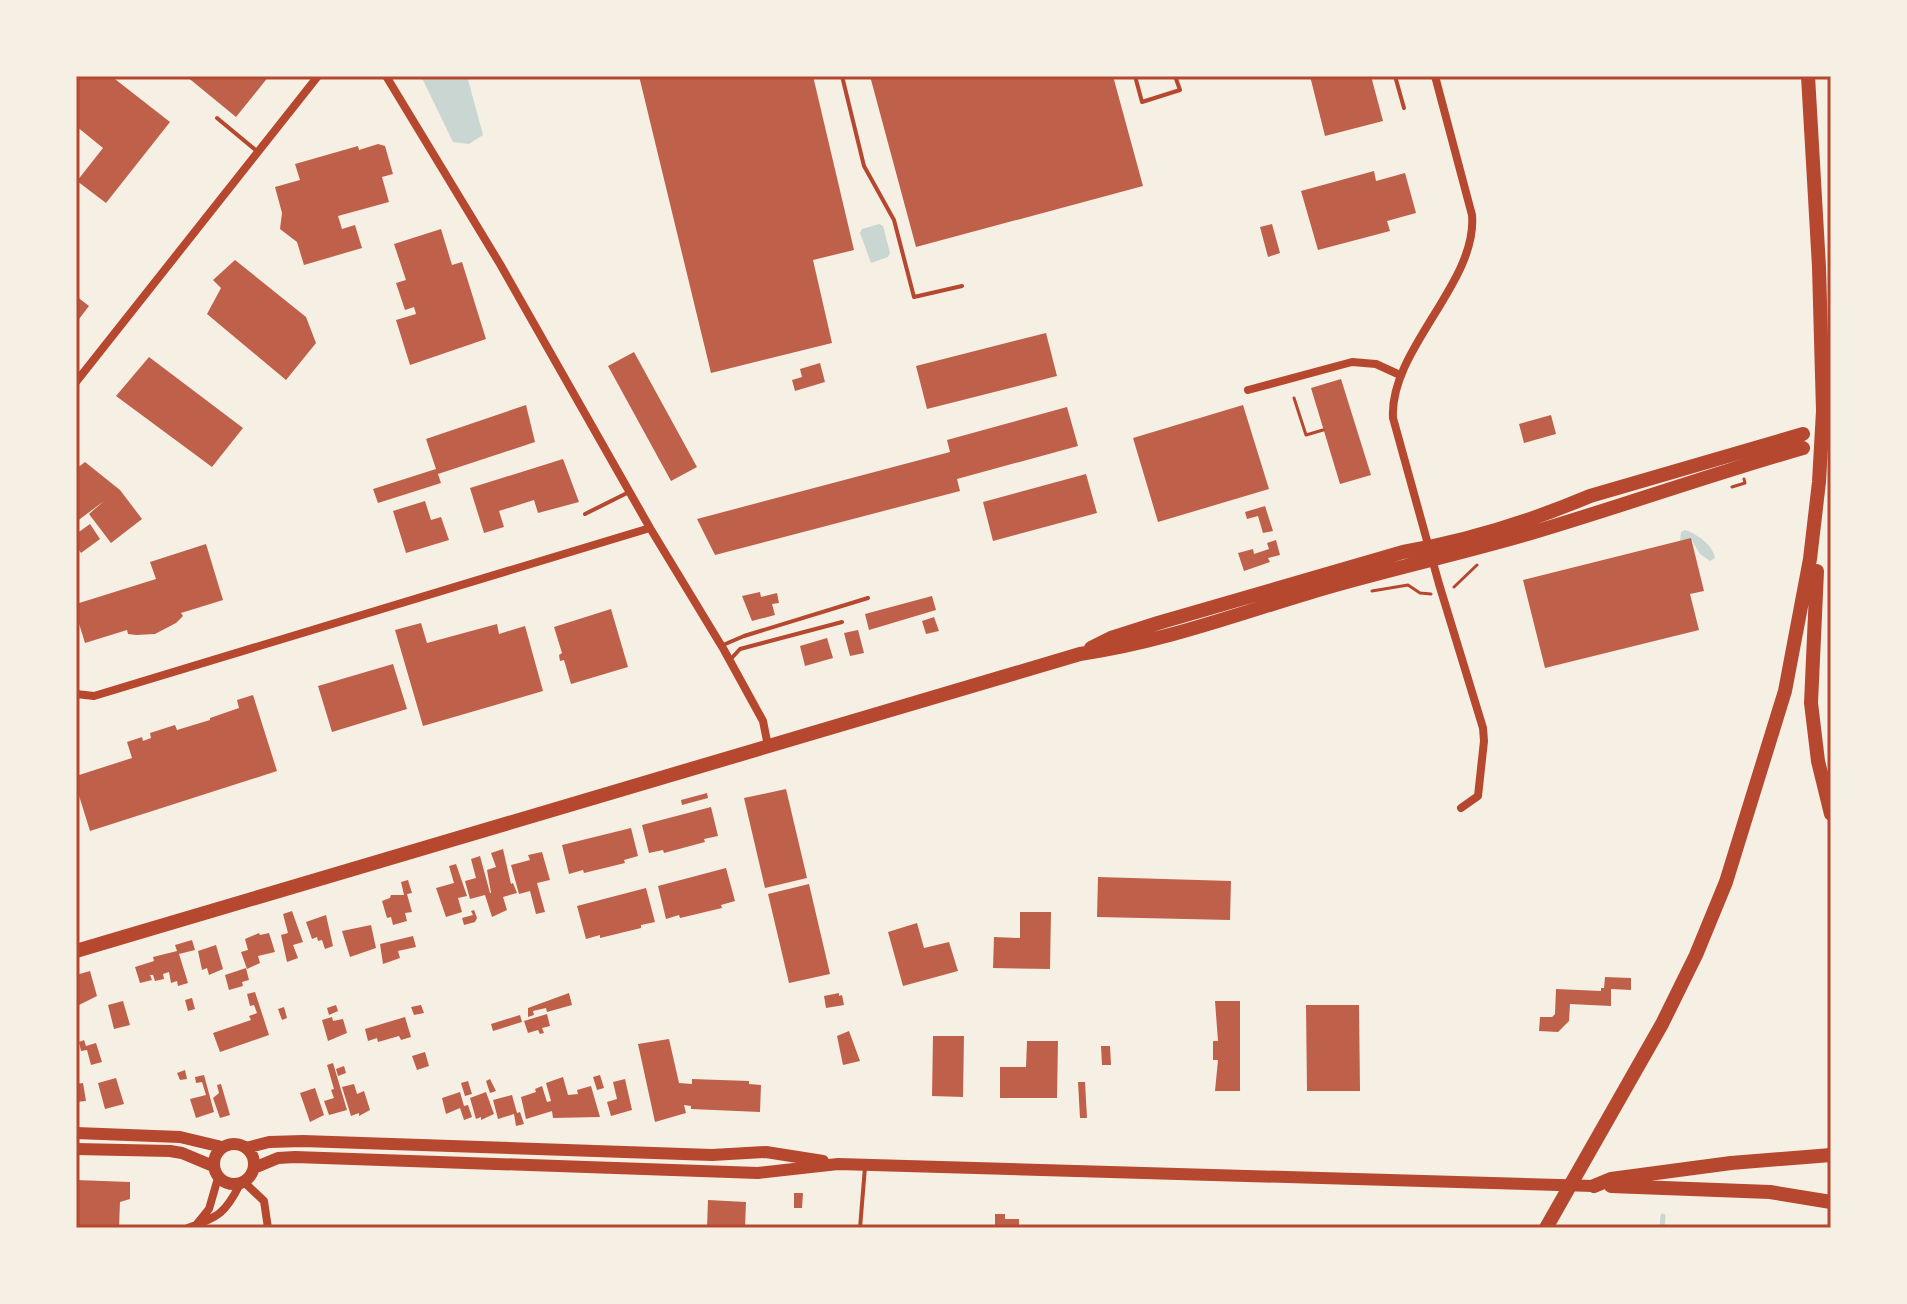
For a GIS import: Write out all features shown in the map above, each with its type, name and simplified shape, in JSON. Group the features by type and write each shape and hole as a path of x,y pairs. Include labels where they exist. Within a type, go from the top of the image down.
{"main road":[{"path":"1808,76 1819,267 1823,411 1811,703 1818,761 1831,814"},
{"path":"76,951 1080,654 1111,638 1158,623 1392,555 1430,553 1449,557 1713,477 1803,441 1590,496 1559,510 1430,553"},
{"path":"1547,1227 1662,1024 1696,955 1726,882 1785,691 1800,621 1819,482"},
{"path":"76,1133 180,1137 222,1147 232,1144 246,1148 269,1142 303,1141 712,1155 766,1152 838,1164"},
{"path":"216,1172 215,1155 222,1147"},
{"path":"246,1148 253,1157 254,1168"},
{"path":"76,1149 182,1153 216,1172 228,1184 242,1183 254,1168 278,1158 295,1157 758,1173 865,1164 1770,1192 1831,1202"},
{"path":"1594,1186 1611,1179 1731,1163 1831,1155"}],"street":[{"path":"386,76 500,264 629,492 721,646 763,721 768,746"},
{"path":"1435,76 1473,228 1470,244 1459,267 1400,375 1392,406 1430,553 1483,728 1478,796 1461,808"},
{"path":"76,382 315,78"},
{"path":"1248,390 1352,362 1376,364 1400,375"},
{"path":"76,694 94,696 650,528"},
{"path":"192,1227 209,1209 216,1172"},
{"path":"192,1227 219,1216 228,1208 242,1183 264,1201 268,1228"}],"lane":[{"path":"842,76 864,166 894,220 914,297 962,286"},
{"path":"1135,76 1142,102 1180,90 1175,76"},
{"path":"1395,76 1404,108"},
{"path":"217,118 258,152"},
{"path":"585,514 629,492"},
{"path":"721,646 868,598"},
{"path":"729,661 740,649 842,622"},
{"path":"860,1228 865,1164"}],"path":[{"path":"1294,398 1306,435 1323,430"},
{"path":"1370,584 1373,592 1408,585 1420,593 1430,594"}],"shaded area":[{"path":"421,76 467,76 483,135 469,144 453,142"},
{"path":"879,224 883,226 890,253 888,257 871,263 860,233 862,229"},
{"path":"1685,530 1704,541 1715,558 1710,561 1700,554 1691,539 1680,541 1681,532"}],"building":[{"path":"76,76 111,76 170,122 106,203 77,181 103,148 76,126"},
{"path":"186,76 269,76 236,117"},
{"path":"639,76 813,76 854,250 813,260 832,343 711,373"},
{"path":"870,76 1113,76 1143,186 916,247"},
{"path":"1310,76 1371,76 1383,121 1325,136"},
{"path":"378,144 385,146 393,174 382,177 389,202 338,216 342,229 355,225 362,248 304,265 297,242 280,229 282,213 275,187 300,180 295,164 358,146 359,150"},
{"path":"1374,171 1376,181 1405,173 1416,213 1387,221 1390,231 1318,250 1301,191"},
{"path":"1272,224 1280,253 1268,257 1260,227"},
{"path":"441,229 452,265 462,262 486,339 410,365 396,320 416,314 414,307 405,310 396,283 406,280 394,244"},
{"path":"235,260 306,317 316,343 286,380 207,314 221,288 213,280"},
{"path":"76,296 89,306 76,323"},
{"path":"1046,333 1057,376 927,409 916,366"},
{"path":"634,352 697,467 671,481 608,366"},
{"path":"149,357 243,428 212,467 116,396"},
{"path":"820,363 825,382 795,391 792,380 802,377 800,369"},
{"path":"1341,379 1371,475 1340,484 1311,388"},
{"path":"526,405 535,442 438,474 441,483 378,503 373,489 436,469 426,439"},
{"path":"1243,405 1269,489 1158,522 1133,438"},
{"path":"1067,407 1078,446 957,479 960,491 715,555 697,519 950,452 947,440"},
{"path":"1551,415 1556,434 1524,443 1519,424"},
{"path":"563,459 579,502 538,513 534,500 499,511 504,527 484,533 470,488"},
{"path":"85,462 120,490 142,519 111,543 89,514 104,501 76,522 76,469"},
{"path":"1086,474 1097,513 993,541 983,502"},
{"path":"425,501 431,520 441,517 449,540 406,553 393,511"},
{"path":"1265,506 1273,531 1263,533 1258,516 1247,519 1245,512"},
{"path":"90,524 100,539 81,553 76,546 76,534"},
{"path":"1691,538 1704,591 1690,594 1699,630 1545,668 1523,580"},
{"path":"1276,540 1280,555 1244,571 1238,553 1253,549 1254,554 1269,549 1267,543"},
{"path":"206,544 223,600 181,613 183,616 176,623 155,634 128,634 127,630 85,643 76,604 156,579 150,562"},
{"path":"760,592 761,597 777,593 779,603 772,604 775,615 752,621 742,596"},
{"path":"932,596 936,610 869,630 865,614"},
{"path":"611,609 628,667 571,684 564,660 560,661 559,655 562,653 554,627"},
{"path":"934,617 939,631 926,634 922,621"},
{"path":"421,623 427,643 497,624 499,634 525,626 543,691 423,726 395,630"},
{"path":"858,630 864,653 850,656 844,633"},
{"path":"827,638 833,658 805,666 800,646"},
{"path":"393,664 407,709 332,732 318,686"},
{"path":"253,695 277,771 90,831 76,786 76,776 132,758 127,742 142,737 143,741 151,738 150,733 175,725 177,730 210,720 239,708 237,700"},
{"path":"786,789 807,878 765,888 744,798"},
{"path":"707,793 708,798 682,805 681,800"},
{"path":"711,807 718,836 664,853 663,850 649,853 642,825"},
{"path":"631,828 638,856 624,860 625,863 569,874 562,845"},
{"path":"503,849 511,884 517,893 503,897 507,910 492,917 485,895 470,899 465,881 476,878 471,859 480,856 491,893 487,870 496,867 491,853"},
{"path":"542,852 550,880 537,883 545,912 536,914 530,891 519,894 511,865 530,860 528,855"},
{"path":"456,864 467,896 458,898 462,912 446,917 436,888 454,883 449,866"},
{"path":"726,868 735,901 721,905 722,908 666,919 658,886"},
{"path":"1098,877 1231,881 1230,920 1097,917"},
{"path":"408,880 412,893 407,894 412,912 405,913 407,921 393,925 391,917 387,918 382,901 391,895 404,895 401,882"},
{"path":"809,884 830,974 789,983 768,894"},
{"path":"646,888 655,922 641,925 641,928 586,939 577,906"},
{"path":"474,910 475,922 464,925 462,918 473,915 471,911"},
{"path":"292,911 303,942 293,945 298,958 287,962 281,935 288,933 283,914"},
{"path":"1020,912 1051,912 1050,969 993,968 994,937 1020,938"},
{"path":"326,915 333,946 325,949 322,940 318,941 317,937 312,939 306,922"},
{"path":"917,923 924,948 949,942 958,971 903,986 888,932"},
{"path":"371,925 376,948 350,957 342,931"},
{"path":"259,933 269,933 275,952 258,956 260,963 247,969 241,952 248,950 245,939"},
{"path":"413,936 416,947 398,951 400,958 383,964 380,944"},
{"path":"192,940 195,950 179,954 188,983 178,986 177,981 171,983 169,972 163,974 164,979 155,981 150,975 152,980 140,983 135,967 154,961 153,957 177,951 175,945"},
{"path":"216,945 223,969 209,975 207,968 202,970 198,951"},
{"path":"246,968 249,980 242,982 243,986 229,990 225,975"},
{"path":"90,971 97,996 77,1006 76,975"},
{"path":"1605,977 1631,978 1631,990 1611,989 1611,1006 1570,1004 1569,1021 1558,1032 1539,1031 1540,1017 1555,1014 1556,989 1601,991"},
{"path":"255,992 269,1035 220,1052 213,1033 251,1020 249,1016 257,1013 254,1005 250,1006 247,994"},
{"path":"569,993 572,1005 547,1012 546,1008 533,1011 534,1015 528,1017 528,1008"},
{"path":"839,993 844,1005 826,1008 824,996"},
{"path":"192,998 195,1009 188,1011 185,1000"},
{"path":"123,1001 130,1025 114,1029 108,1005"},
{"path":"1215,1001 1240,1001 1240,1091 1215,1091 1218,1060 1213,1060 1213,1041 1218,1041"},
{"path":"336,1005 338,1011 329,1015 327,1008"},
{"path":"421,1005 424,1013 414,1015 411,1007"},
{"path":"1306,1005 1359,1005 1360,1091 1307,1091"},
{"path":"284,1007 287,1018 282,1020 278,1009"},
{"path":"547,1014 550,1026 542,1028 544,1033 540,1034 538,1030 528,1033 524,1021"},
{"path":"520,1015 522,1022 493,1031 491,1024"},
{"path":"332,1017 333,1021 343,1019 347,1033 328,1041 322,1020"},
{"path":"405,1017 411,1037 368,1041 365,1029"},
{"path":"849,1031 860,1061 843,1065 837,1036"},
{"path":"933,1036 964,1036 963,1097 932,1096"},
{"path":"669,1039 679,1083 692,1084 692,1079 749,1081 749,1084 761,1085 760,1112 691,1109 691,1106 684,1105 686,1113 655,1122 638,1044"},
{"path":"84,1040 86,1046 96,1043 102,1062 91,1065 87,1050 81,1051 79,1042"},
{"path":"1027,1041 1058,1041 1057,1098 1000,1098 1000,1067 1026,1067"},
{"path":"1101,1046 1110,1046 1111,1065 1102,1065"},
{"path":"425,1052 429,1066 417,1070 412,1056"},
{"path":"333,1063 347,1110 329,1115 324,1101 334,1098 327,1065"},
{"path":"344,1066 346,1073 338,1076 336,1069"},
{"path":"185,1070 187,1079 180,1080 177,1073"},
{"path":"204,1075 214,1112 196,1118 190,1099 206,1095 202,1082 196,1083 195,1077"},
{"path":"600,1075 604,1088 597,1090 593,1077"},
{"path":"563,1077 568,1095 578,1094 577,1090 591,1086 600,1117 553,1118 552,1111 526,1119 521,1097 536,1092 535,1089 542,1086 547,1102 551,1101 546,1083"},
{"path":"116,1078 124,1104 105,1109 98,1083"},
{"path":"490,1079 496,1091 490,1093 486,1081"},
{"path":"625,1079 632,1110 611,1116 607,1102 617,1099 613,1082"},
{"path":"468,1081 472,1094 465,1096 461,1083"},
{"path":"1078,1082 1085,1082 1087,1118 1080,1118"},
{"path":"83,1083 86,1101 76,1102 76,1084"},
{"path":"221,1084 230,1115 220,1118 213,1098 219,1093 217,1085"},
{"path":"354,1084 357,1094 364,1091 370,1110 359,1116 359,1113 351,1116 342,1087"},
{"path":"315,1088 324,1115 310,1122 300,1093"},
{"path":"460,1092 464,1106 468,1105 472,1117 464,1120 460,1108 446,1114 442,1098"},
{"path":"486,1092 494,1114 476,1119 470,1098"},
{"path":"512,1095 524,1124 516,1126 514,1114 498,1119 493,1100"},
{"path":"76,1180 130,1182 130,1199 120,1202 119,1228 76,1228"},
{"path":"794,1193 803,1193 802,1208 794,1208"},
{"path":"708,1200 746,1202 745,1228 707,1228"},
{"path":"995,1214 1005,1214 1005,1219 1019,1219 1019,1228 995,1228"}],"waterway":[{"path":"1662,1228 1663,1216"}]}
